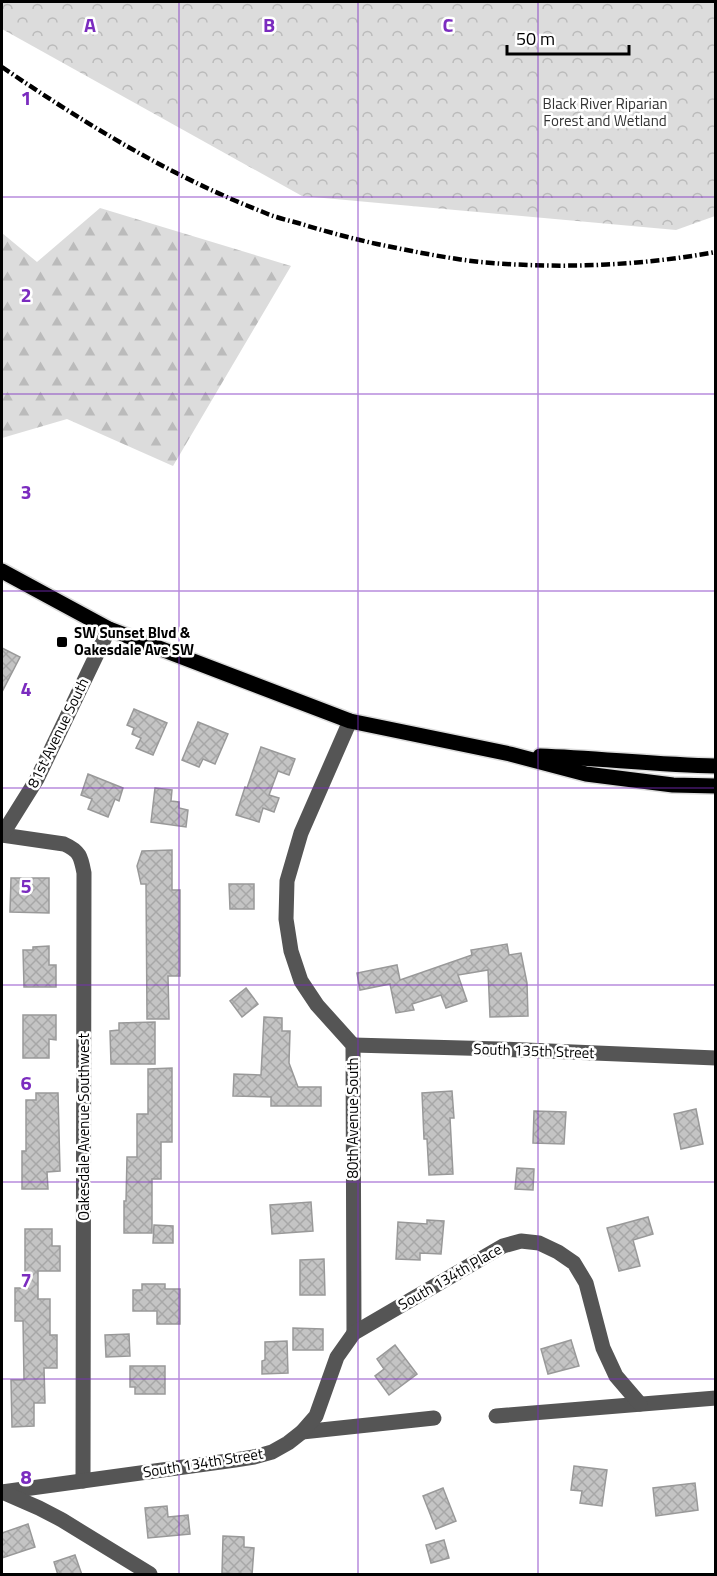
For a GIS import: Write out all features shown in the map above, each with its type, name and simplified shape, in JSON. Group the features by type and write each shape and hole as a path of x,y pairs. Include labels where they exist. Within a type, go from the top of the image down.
{"main road":[{"path":"2,571 109,629 350,721 510,754 586,774 673,785 716,786"},
{"path":"510,754 716,766"}],"street":[{"name":"81st Avenue South","path":"2,835 38,779 109,629"},
{"name":"80th Avenue South","path":"350,721 301,833 287,881 286,919 291,951 302,981 317,1005 353,1046 354,1333"},
{"name":"Oakesdale Avenue Southwest","path":"2,835 64,844 74,848 80,856 84,873 83,1481"},
{"name":"South 135th Street","path":"353,1046 499,1049 716,1058"},
{"name":"South 134th Place","path":"302,1432 316,1416 337,1357 354,1333 503,1246 521,1241 539,1243 574,1263 586,1283 603,1348 616,1376 640,1404"},
{"path":"496,1416 716,1398"},
{"name":"South 134th Street","path":"2,1492 254,1458 272,1452 302,1432 434,1418"},
{"path":"2,1492 62,1520 150,1575"}],"green space":[{"name":"Black River Riparian Forest and Wetland","path":"2,2 715,2 715,216 676,230 302,196 2,29"},
{"path":"100,208 291,266 173,466 67,419 2,438 2,233 37,262"}],"building":[{"path":"2,648 20,657 2,692"},
{"path":"134,709 167,723 153,755 136,748 141,738 132,734 134,728 127,725"},
{"path":"198,722 228,734 215,764 203,759 199,767 182,760"},
{"path":"261,747 295,759 289,775 278,771 269,795 279,798 274,812 263,808 259,822 236,815"},
{"path":"88,774 123,788 119,801 115,799 108,817 88,809 92,799 81,795"},
{"path":"155,788 172,790 171,801 179,802 179,808 188,810 186,827 151,822"},
{"path":"172,850 172,890 180,890 180,976 168,976 169,1019 147,1019 146,884 141,884 137,866 142,851"},
{"path":"11,878 49,878 49,913 10,912"},
{"path":"229,884 254,884 254,909 230,909"},
{"path":"507,944 509,955 521,953 527,983 528,1016 490,1017 488,970 458,975 467,1001 446,1008 441,995 412,1004 414,1010 396,1013 390,984 360,990 357,973 397,965 400,980 472,955 471,950"},
{"path":"49,946 49,965 56,965 56,987 24,987 23,950"},
{"path":"246,988 258,1004 242,1017 230,1001"},
{"path":"23,1015 56,1015 56,1040 49,1039 49,1058 23,1058"},
{"path":"264,1017 282,1018 282,1031 290,1031 289,1063 298,1087 321,1087 321,1106 271,1106 271,1097 233,1096 234,1074 261,1075"},
{"path":"155,1022 155,1064 111,1064 110,1031 119,1030 119,1023"},
{"path":"172,1068 172,1142 161,1142 161,1179 152,1179 152,1233 124,1233 127,1157 137,1157 137,1114 148,1114 148,1069"},
{"path":"452,1091 454,1118 450,1118 453,1174 429,1175 427,1139 424,1139 422,1093"},
{"path":"36,1093 58,1093 60,1171 47,1172 48,1189 22,1189 22,1151 26,1151 26,1100 36,1100"},
{"path":"696,1109 703,1144 681,1149 674,1114"},
{"path":"534,1111 566,1112 564,1144 533,1143"},
{"path":"517,1168 534,1169 533,1190 515,1189"},
{"path":"311,1202 313,1231 272,1234 270,1205"},
{"path":"648,1217 653,1234 633,1240 640,1266 619,1271 607,1228"},
{"path":"427,1220 444,1221 441,1254 420,1253 420,1260 396,1259 398,1222 427,1224"},
{"path":"154,1225 173,1226 173,1243 153,1243"},
{"path":"25,1229 52,1229 52,1246 60,1246 60,1271 38,1271 38,1299 50,1299 50,1335 57,1335 57,1368 44,1368 45,1403 34,1403 34,1426 12,1427 11,1380 24,1380 23,1321 15,1321 15,1288 25,1288"},
{"path":"324,1259 325,1295 300,1295 300,1260"},
{"path":"142,1284 165,1284 165,1289 180,1289 180,1324 157,1324 157,1311 133,1311 133,1290 142,1290"},
{"path":"293,1328 323,1329 323,1350 293,1350"},
{"path":"129,1334 130,1356 106,1357 105,1335"},
{"path":"571,1340 579,1366 548,1374 541,1349"},
{"path":"287,1341 288,1373 262,1374 265,1342"},
{"path":"395,1345 417,1374 389,1395 375,1376 384,1369 377,1359"},
{"path":"130,1366 165,1366 165,1394 135,1394 135,1387 130,1387"},
{"path":"574,1466 607,1470 602,1506 580,1503 582,1491 571,1490"},
{"path":"695,1483 698,1510 656,1516 653,1488"},
{"path":"443,1488 456,1521 436,1529 423,1496"},
{"path":"167,1506 168,1517 188,1515 190,1534 148,1538 145,1508"},
{"path":"28,1524 35,1547 2,1558 2,1533"},
{"path":"223,1536 244,1537 244,1547 254,1548 252,1575 222,1573"},
{"path":"444,1540 449,1558 431,1563 426,1545"},
{"path":"75,1555 82,1575 58,1575 54,1562"}],"railway":[{"path":"2,67 96,128 195,182 272,215 347,237 441,256 510,264 598,265 716,252"}],"place":[{"name":"SW Sunset Blvd & Oakesdale Ave SW","path":"62,642"}]}
